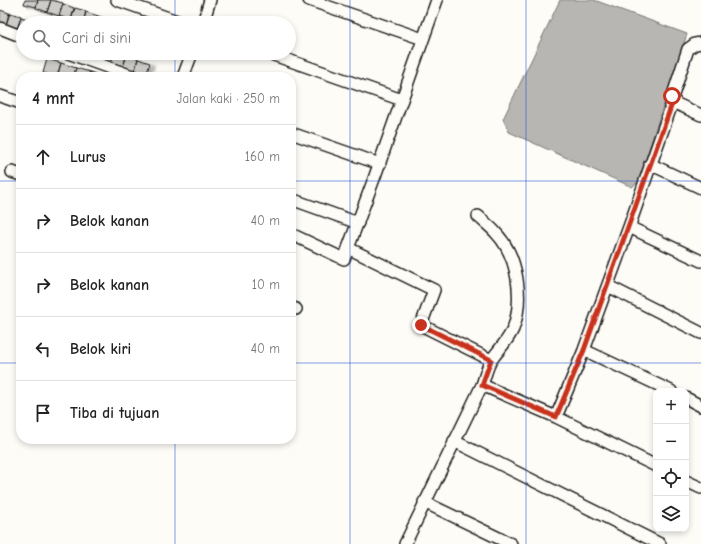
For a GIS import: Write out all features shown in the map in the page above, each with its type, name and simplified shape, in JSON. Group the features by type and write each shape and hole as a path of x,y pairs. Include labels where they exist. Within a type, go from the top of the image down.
{"street":[{"path":"117,0 163,16"},
{"path":"204,16 210,0"},
{"path":"309,0 423,39"},
{"path":"296,236 344,259 380,164 437,0"},
{"path":"0,28 16,34"},
{"path":"556,417 584,350 608,286 673,101 672,96 688,49 695,44 701,43"},
{"path":"88,60 121,72"},
{"path":"185,72 189,60"},
{"path":"288,60 402,100"},
{"path":"0,96 16,101"},
{"path":"673,101 701,115"},
{"path":"296,135 380,164"},
{"path":"650,164 701,188"},
{"path":"296,201 358,223"},
{"path":"405,544 424,502 482,385 491,360 503,347 513,328 517,305 517,282 512,258 497,234 478,216"},
{"path":"628,227 701,261"},
{"path":"348,248 434,290 421,325 491,360"},
{"path":"608,286 701,333"},
{"path":"584,350 665,388"},
{"path":"482,385 556,417 653,465"},
{"path":"689,400 701,406"},
{"path":"454,442 660,544"},
{"path":"689,482 701,488"},
{"path":"424,502 511,544"}],"shaded area":[{"path":"560,0 594,0 687,34 638,182 632,187 509,132 503,119"}],"building":[{"path":"25,0 38,0 36,7 24,4"},
{"path":"38,0 51,0 47,12 36,8"},
{"path":"51,0 63,3 59,16 47,12"},
{"path":"63,4 74,8 72,16 59,16"},
{"path":"75,8 86,11 85,16 72,16"},
{"path":"0,10 9,13 6,25 0,23"},
{"path":"86,12 98,16 85,16"},
{"path":"10,13 21,16 16,16 16,28 6,25"},
{"path":"47,60 61,63 58,72 43,72"},
{"path":"112,60 125,60 123,66 111,62"},
{"path":"125,60 138,60 135,71 123,67"},
{"path":"138,60 150,63 147,72 134,71"},
{"path":"61,63 76,68 75,72 58,72"},
{"path":"76,68 90,72 75,72"}],"route":[{"path":"421,325 491,360 482,385 556,417 584,350 608,286 618,252 673,101 672,96"}]}
